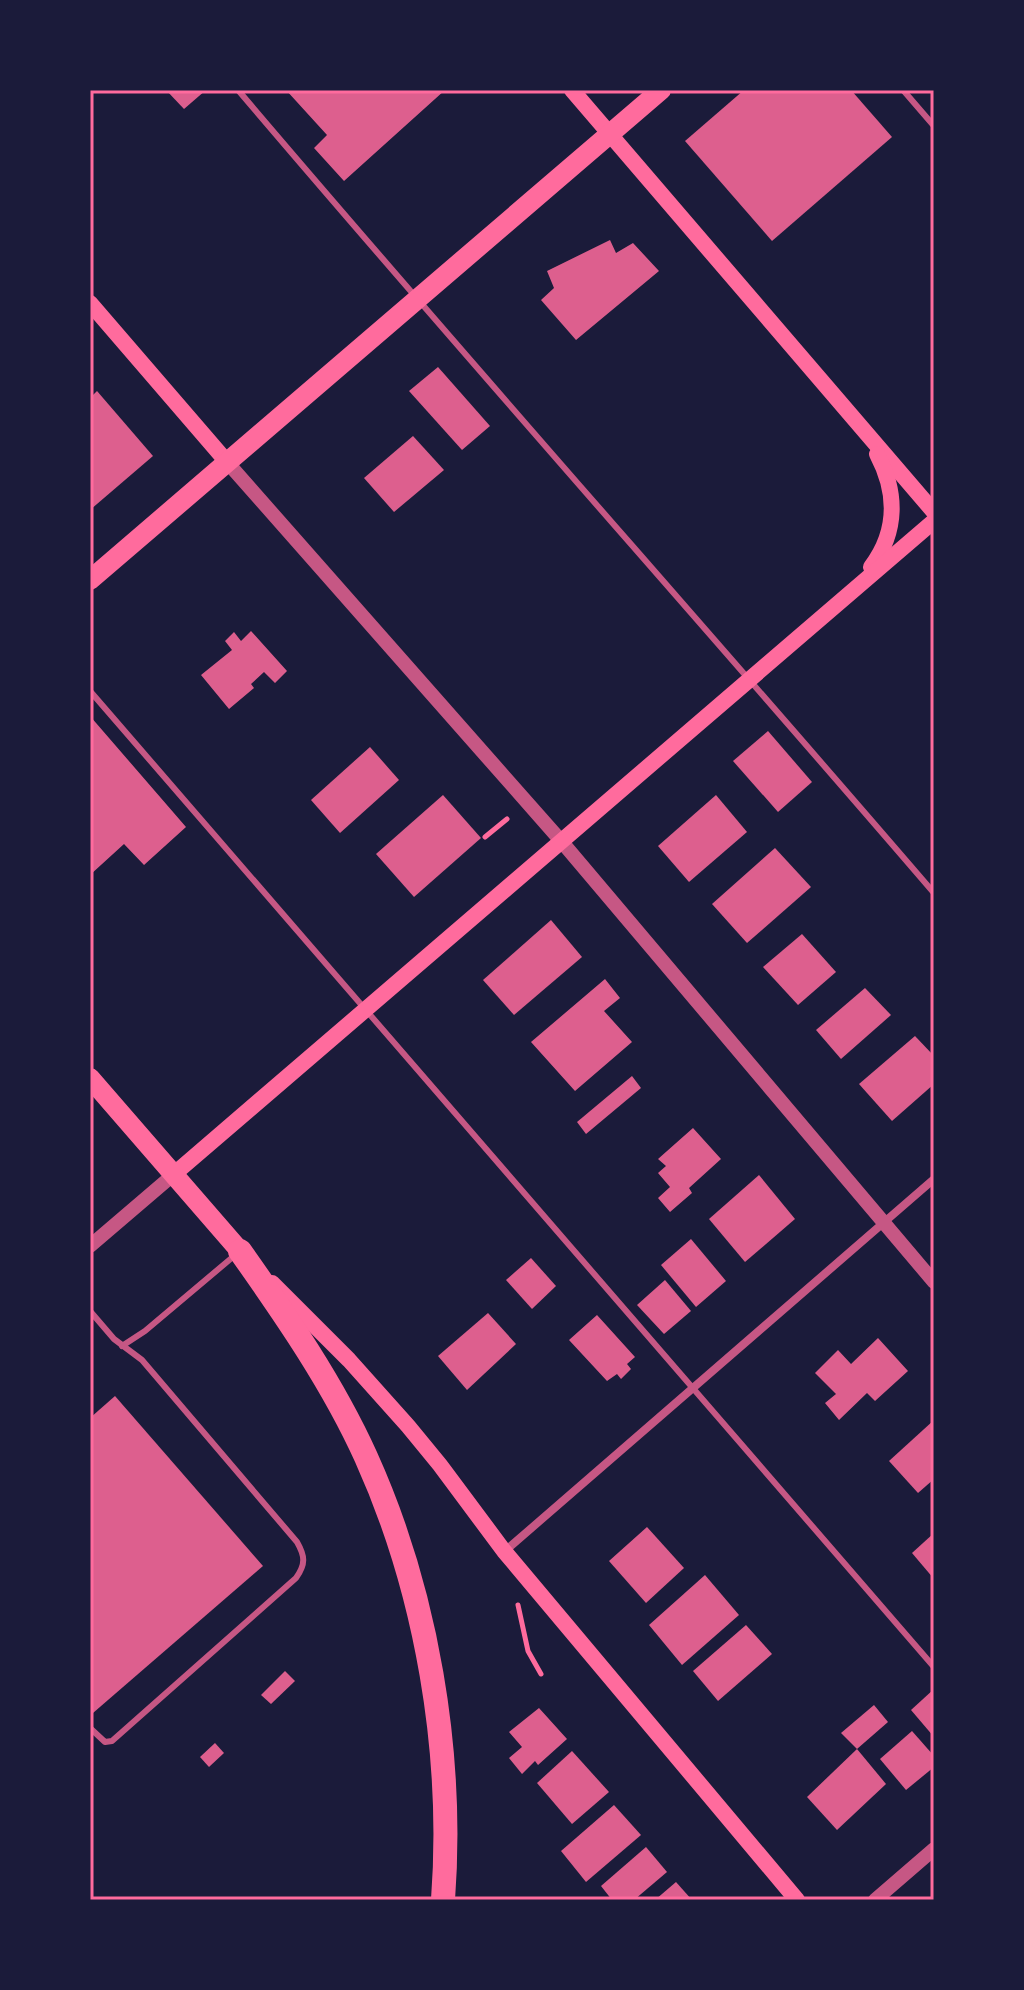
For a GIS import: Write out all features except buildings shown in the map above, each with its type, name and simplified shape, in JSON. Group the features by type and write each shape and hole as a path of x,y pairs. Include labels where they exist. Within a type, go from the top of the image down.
{"highway":[{"path":"240,1251 292,1326 348,1421 371,1470 411,1579 438,1721 446,1824 443,1900"}],"main road":[{"path":"572,90 934,512"},
{"path":"90,580 661,90"},
{"path":"90,303 227,462"},
{"path":"837,604 879,556 894,507 891,485 864,428"},
{"path":"173,1175 934,521"},
{"path":"90,1078 240,1251 349,1360 398,1415 504,1551 797,1900"}],"street":[{"path":"227,462 562,842 934,1282"},
{"path":"90,1246 173,1175"},
{"path":"504,1551 934,1179"},
{"path":"875,1900 934,1849"}],"lane":[{"path":"238,90 416,300 750,678 934,893"},
{"path":"903,90 934,126"},
{"path":"90,691 934,1667"},
{"path":"122,1346 145,1331 240,1251"},
{"path":"90,1311 122,1346 142,1360 304,1553 304,1562 296,1578 112,1741 105,1742 90,1728"}],"path":[{"path":"485,837 507,819"},
{"path":"518,1605 528,1651 541,1674"}]}
